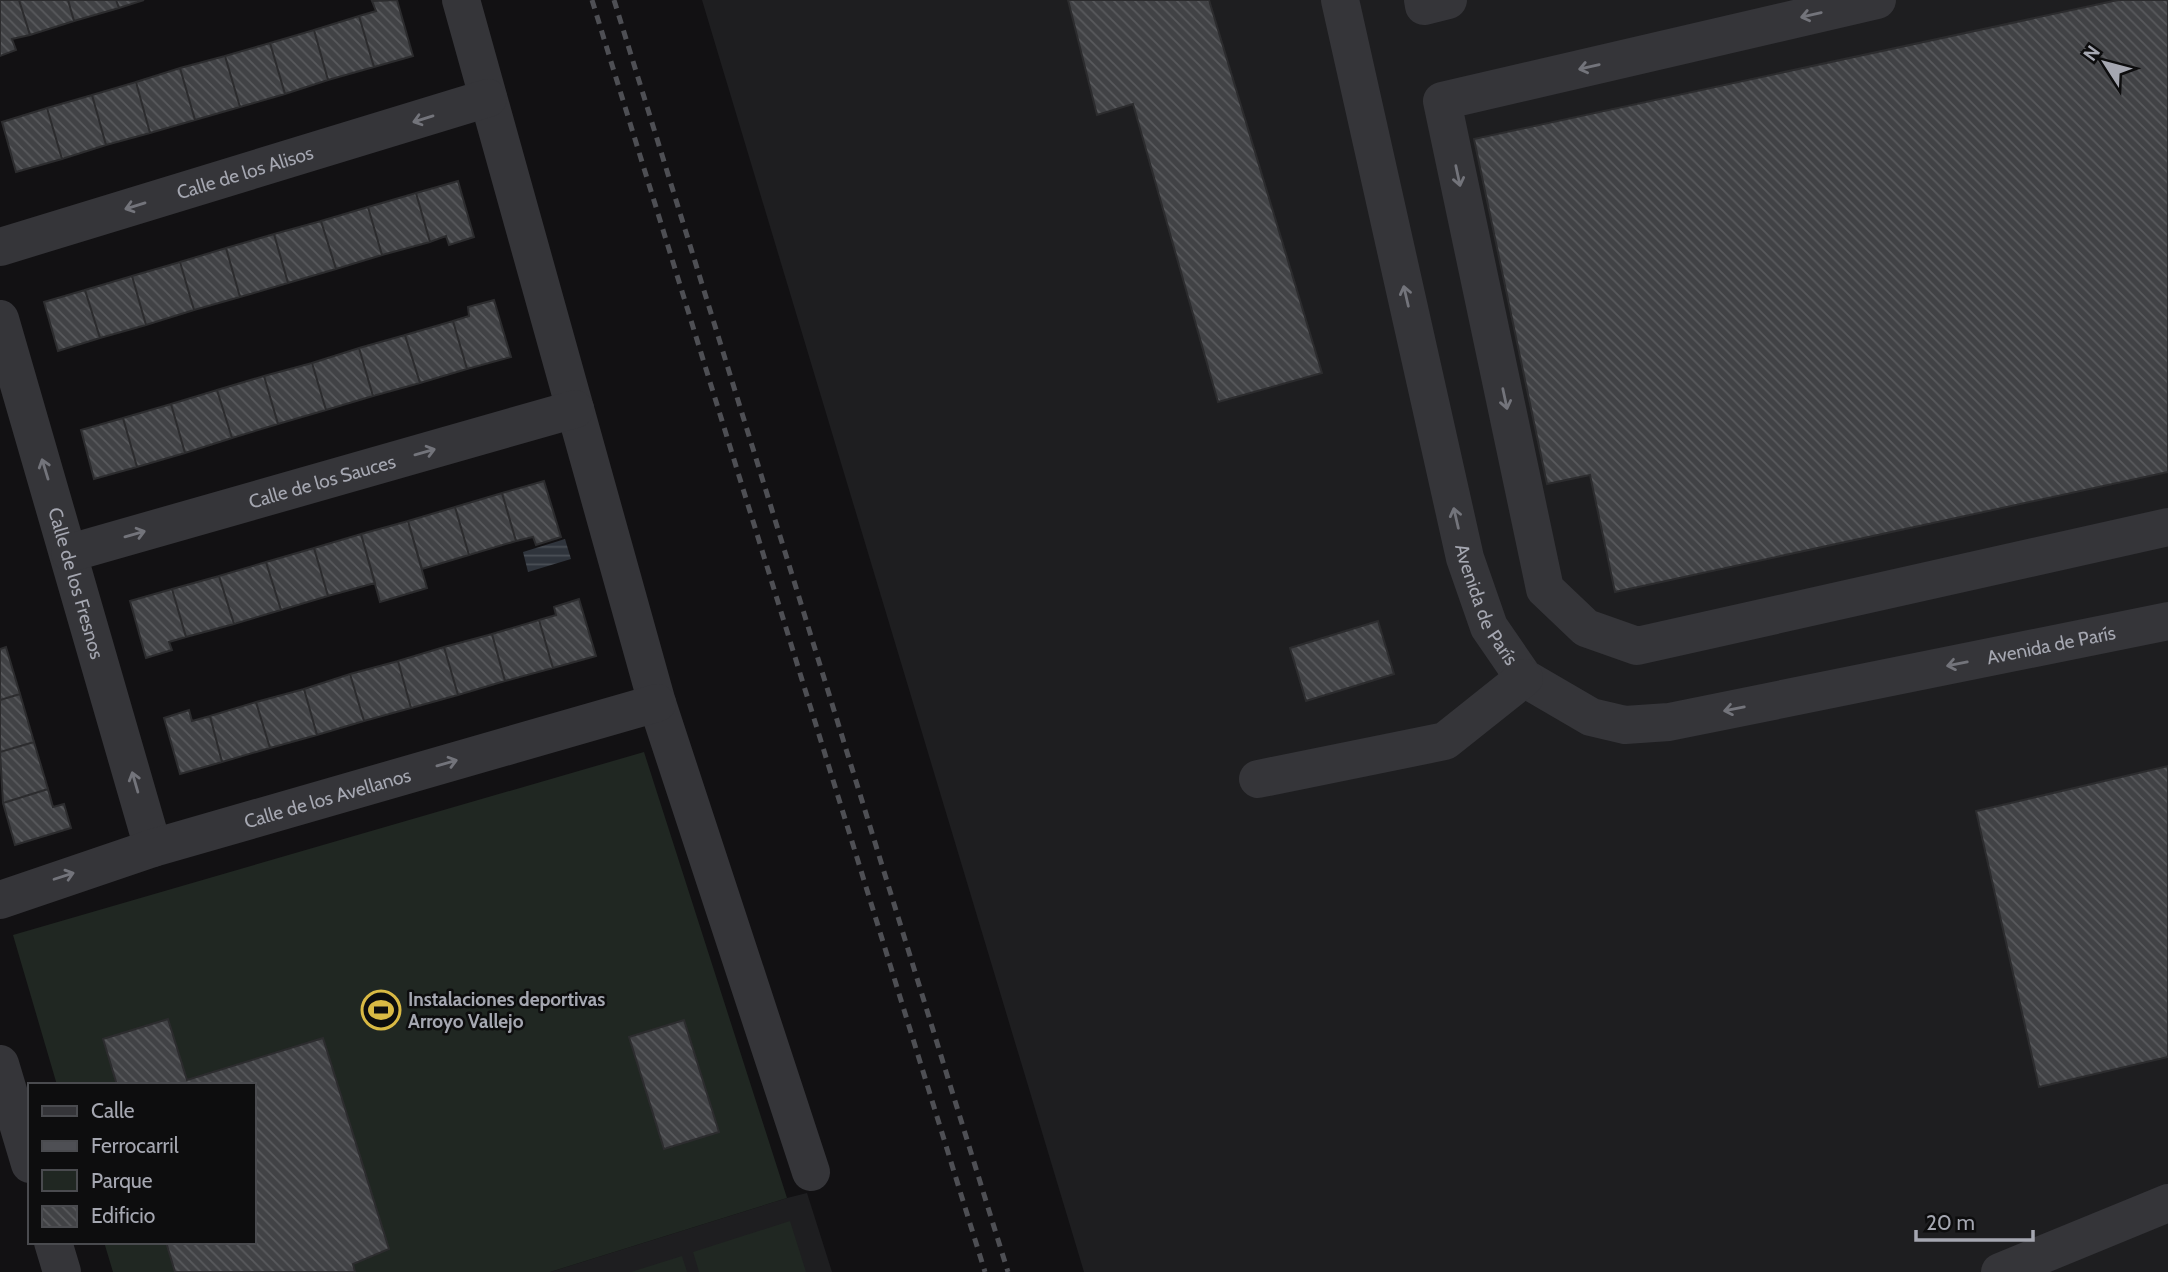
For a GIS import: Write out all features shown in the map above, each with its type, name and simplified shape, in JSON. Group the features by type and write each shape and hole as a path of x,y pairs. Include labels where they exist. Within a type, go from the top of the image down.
{"street":[{"path":"461,0 657,703 811,1172"},
{"name":"Avenida de París","path":"1340,0 1465,558 1489,627 1524,678 1591,717 1625,725 1668,722 2168,621"},
{"path":"1423,0 1424,6 1448,0"},
{"path":"1877,0 1442,101 1545,589 1586,628 1637,646 2168,527"},
{"name":"Calle de los Alisos","path":"0,247 488,98"},
{"name":"Calle de los Fresnos","path":"0,319 70,553 153,848"},
{"name":"Calle de los Sauces","path":"70,553 575,410"},
{"path":"1258,779 1445,741 1524,678"},
{"name":"Calle de los Avellanos","path":"0,900 153,848 657,703"},
{"path":"0,1064 28,1157"},
{"path":"2000,1272 2168,1203"},
{"path":"54,1244 62,1272"}],"shaded area":[{"path":"702,0 2168,0 2168,1272 1084,1272"},
{"path":"565,539 571,559 528,572 523,552"},
{"path":"807,1193 832,1272 550,1272 787,1198"}],"green space":[{"name":"Instalaciones deportivas Arroyo Vallejo","path":"644,752 787,1198 550,1272 113,1272 105,1244 256,1244 256,1083 56,1083 13,935"},
{"path":"790,1221 806,1272 699,1272 693,1252"},
{"path":"682,1256 687,1272 631,1272"}],"building":[{"path":"0,0 19,0 30,35 12,39 16,50 0,56"},
{"path":"19,0 68,0 74,21 30,35"},
{"path":"68,0 116,0 119,8 74,21"},
{"path":"116,0 144,0 119,8"},
{"path":"397,0 413,56 374,67 359,16 376,11 372,1"},
{"path":"1068,0 1209,0 1322,373 1218,402 1133,104 1097,115"},
{"path":"2118,0 2168,0 2168,472 1615,592 1590,475 1547,484 1474,139"},
{"path":"359,16 374,67 328,80 314,30"},
{"path":"314,30 328,80 285,94 270,43"},
{"path":"270,43 285,94 240,107 225,56"},
{"path":"225,56 240,107 195,120 180,68"},
{"path":"180,68 195,120 150,133 136,82"},
{"path":"136,82 150,133 106,145 92,95"},
{"path":"92,95 106,145 62,159 47,108"},
{"path":"47,108 62,159 16,172 2,122"},
{"path":"458,181 474,237 449,245 446,236 430,242 416,193"},
{"path":"416,193 430,242 382,255 368,207"},
{"path":"368,207 382,255 336,269 321,221"},
{"path":"321,221 336,269 288,283 274,234"},
{"path":"274,234 288,283 240,297 226,248"},
{"path":"226,248 240,297 194,310 180,262"},
{"path":"180,262 194,310 146,325 132,276"},
{"path":"132,276 146,325 100,338 85,290"},
{"path":"85,290 100,338 58,351 44,302"},
{"path":"494,300 511,357 467,369 453,321 469,316 468,307"},
{"path":"453,321 467,369 420,383 405,335"},
{"path":"405,335 420,383 373,396 359,348"},
{"path":"359,348 373,396 326,410 312,363"},
{"path":"312,363 326,410 278,424 264,376"},
{"path":"264,376 278,424 232,438 217,390"},
{"path":"217,390 232,438 185,453 171,404"},
{"path":"171,404 185,453 137,467 123,418"},
{"path":"123,418 137,467 94,479 81,430"},
{"path":"544,481 561,537 536,545 533,537 516,541 502,493"},
{"path":"502,493 516,541 469,555 455,507"},
{"path":"455,507 469,555 422,569 408,521"},
{"path":"408,521 427,588 380,602 361,534"},
{"path":"361,534 375,583 328,596 314,548"},
{"path":"314,548 328,596 281,610 266,562"},
{"path":"266,562 281,610 234,624 219,576"},
{"path":"219,576 234,624 186,637 172,589"},
{"path":"172,589 186,637 169,642 172,650 146,658 130,601"},
{"path":"579,599 596,656 553,668 539,620 556,615 554,607"},
{"path":"539,620 553,668 505,681 492,634"},
{"path":"1378,621 1394,674 1306,701 1290,648"},
{"path":"492,634 505,681 458,695 444,647"},
{"path":"6,647 20,694 0,700 0,649"},
{"path":"444,647 458,695 411,708 398,661"},
{"path":"398,661 411,708 364,721 350,674"},
{"path":"350,674 364,721 317,735 304,689"},
{"path":"304,689 317,735 270,748 256,702"},
{"path":"20,694 34,742 0,752 0,700"},
{"path":"256,702 270,748 222,762 210,716"},
{"path":"189,710 192,721 210,716 222,762 180,774 164,718"},
{"path":"34,742 48,789 3,803 0,752"},
{"path":"2168,766 2168,1057 2039,1087 1976,811"},
{"path":"48,789 53,807 64,804 71,828 15,845 3,803"},
{"path":"168,1019 187,1080 323,1038 389,1249 353,1264 355,1272 175,1272 167,1244 256,1244 256,1083 116,1083 103,1039"},
{"path":"684,1020 719,1132 664,1149 629,1037"}],"railway":[{"path":"592,0 985,1272"},
{"path":"614,0 1008,1272"}],"place":[{"name":"Instalaciones deportivas Arroyo Vallejo","path":"381,1010"}]}
